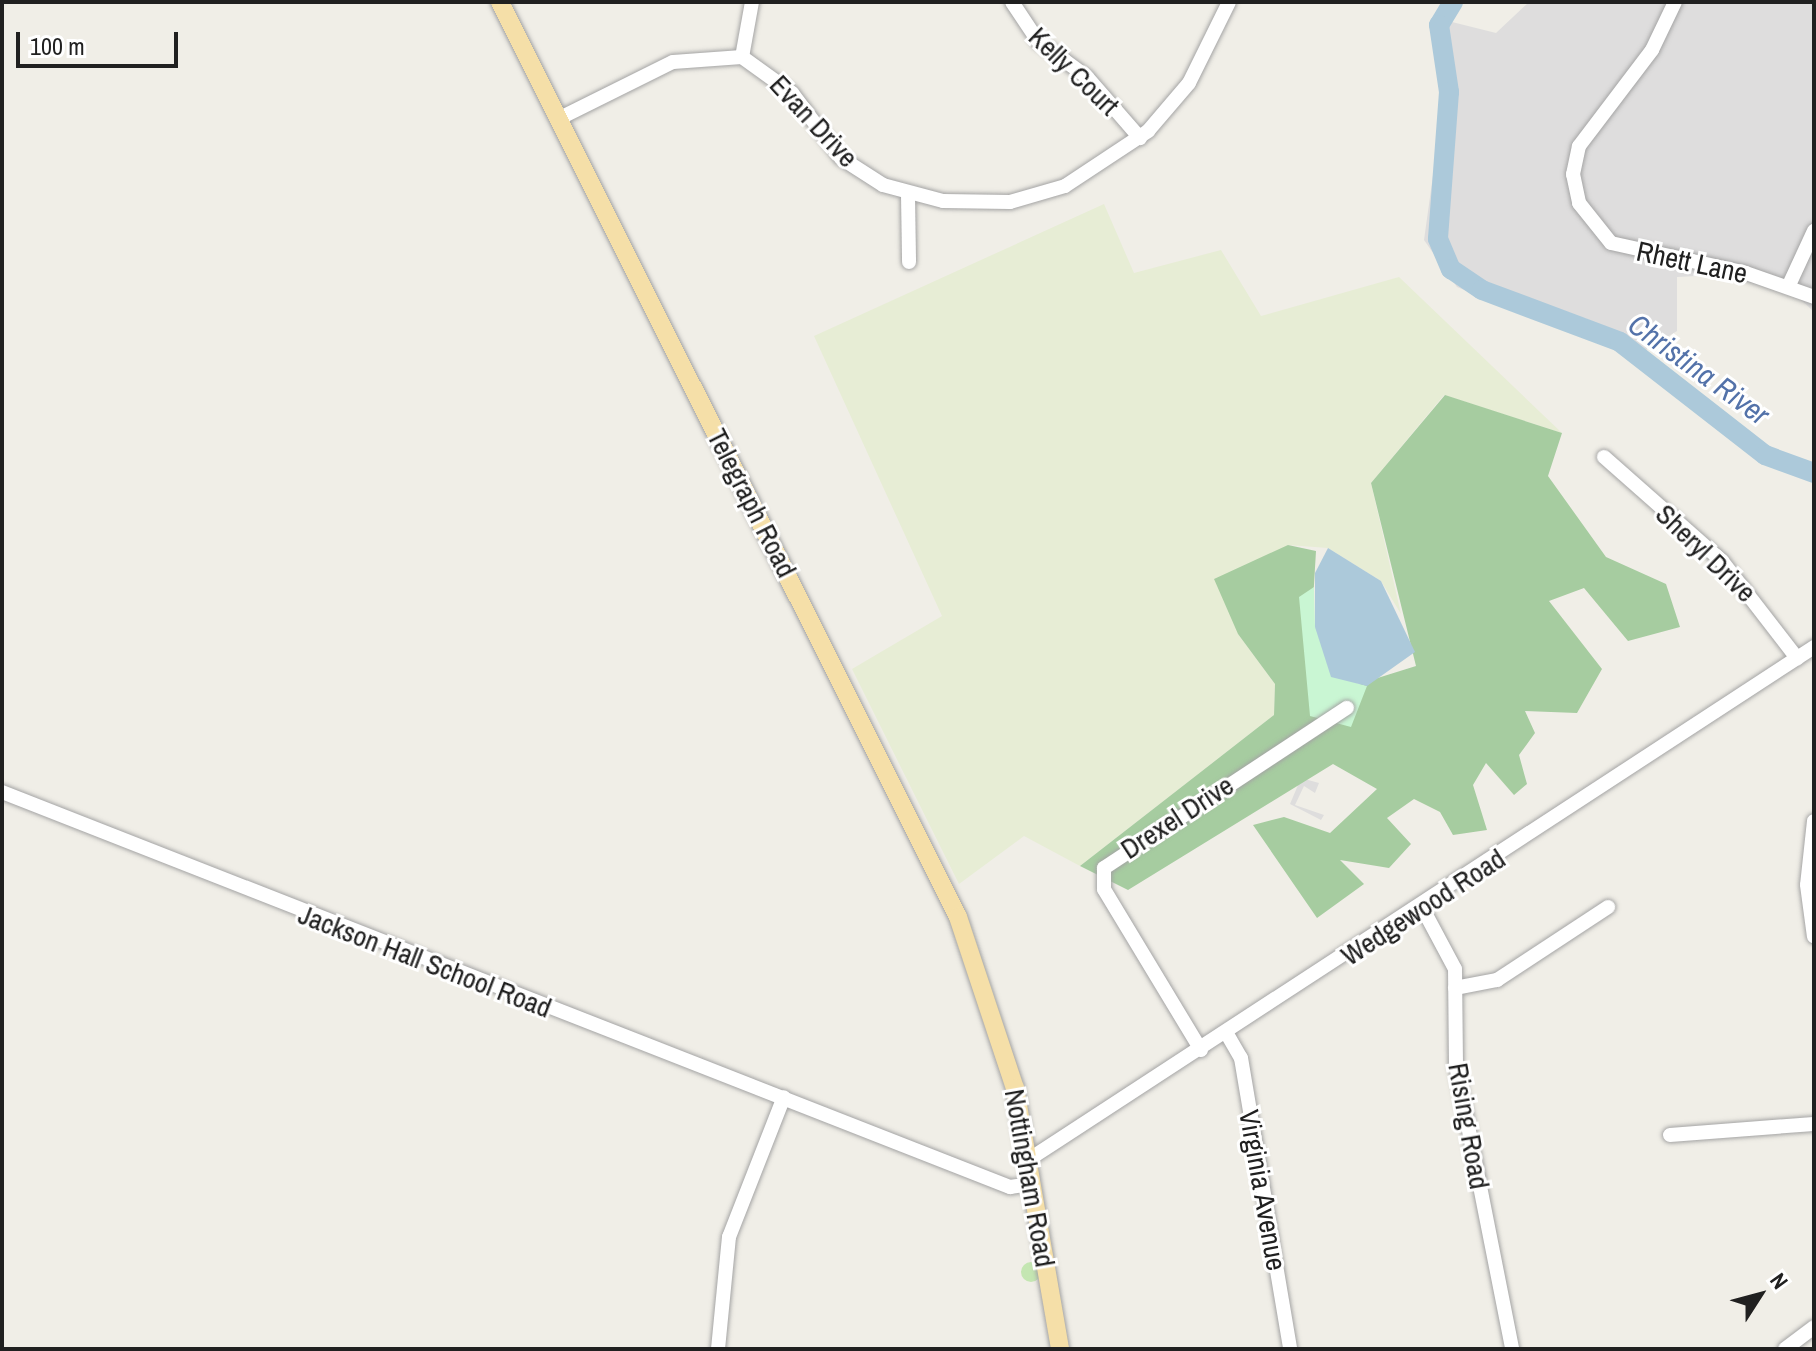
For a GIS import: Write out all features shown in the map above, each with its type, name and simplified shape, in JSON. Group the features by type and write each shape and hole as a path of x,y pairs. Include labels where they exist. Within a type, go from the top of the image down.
{"main road":[{"name":"Telegraph Road","path":"500,2 912,818 993,1009"},
{"name":"Nottingham Road","path":"993,1009 1028,1160 1060,1349"}],"street":[{"path":"742,57 752,2"},
{"name":"Kelly Court","path":"1012,2 1038,41 1087,77 1140,138"},
{"name":"Evan Drive","path":"558,119 673,62 742,57 784,85 841,158 908,195 990,204 1046,194 1140,138 1189,83 1229,2"},
{"name":"Rhett Lane","path":"1675,2 1652,50 1579,146 1573,174 1579,203 1603,238 1632,251 1789,285 1814,297"},
{"path":"908,195 909,262"},
{"path":"1789,285 1814,231"},
{"name":"Sheryl Drive","path":"1604,457 1722,561 1797,658"},
{"name":"Wedgewood Road","path":"1028,1160 1423,909 1814,647"},
{"name":"Drexel Drive","path":"1201,1050 1104,889 1104,868 1347,708"},
{"name":"Jackson Hall School Road","path":"2,792 1010,1187 1032,1184"},
{"path":"1814,821 1807,885 1814,937"},
{"path":"1455,988 1497,980 1608,907"},
{"name":"Rising Road","path":"1423,909 1451,956 1455,988 1456,1065 1512,1349"},
{"name":"Virginia Avenue","path":"1227,1034 1241,1058 1290,1349"},
{"path":"718,1349 729,1237 784,1097"},
{"path":"1670,1135 1814,1124"},
{"path":"1785,1349 1814,1327"}],"shaded area":[{"path":"1529,2 1814,2 1814,312 1794,293 1717,275 1677,277 1677,331 1646,350 1585,318 1543,322 1457,287 1424,240 1441,118 1438,45 1452,22 1496,33"},
{"path":"1301,778 1319,783 1315,793 1304,786 1295,805 1324,815 1321,820 1290,804"}],"green space":[{"path":"1104,204 1134,273 1221,250 1261,316 1399,277 1562,433 1444,395 1371,483 1401,614 1381,581 1328,548 1288,545 1238,634 1275,684 1274,715 1080,866 1024,836 959,884 852,669 942,616 814,336"},
{"path":"1445,395 1562,433 1548,476 1606,557 1666,584 1680,627 1628,641 1584,588 1549,601 1602,669 1577,713 1525,711 1535,733 1519,755 1527,784 1514,795 1486,763 1473,785 1487,830 1453,835 1440,812 1414,799 1387,818 1411,844 1389,868 1340,860 1364,884 1317,918 1253,825 1284,817 1330,833 1377,789 1333,764 1128,890 1080,866 1274,715 1275,684 1238,634 1214,579 1288,545 1316,551 1312,618 1336,691 1416,666 1371,483"},
{"path":"1314,587 1315,627 1343,679 1367,686 1351,727 1310,716 1299,597"},
{"path":"1031,1262 1038,1265 1041,1272 1038,1279 1031,1282 1024,1279 1021,1272 1024,1265"}],"water":[{"path":"1328,548 1381,581 1415,652 1367,686 1331,677 1315,627 1315,573"}],"waterway":[{"name":"Christina River","path":"1453,2 1439,25 1449,92 1438,239 1451,269 1482,290 1620,342 1765,455 1814,473"}]}
